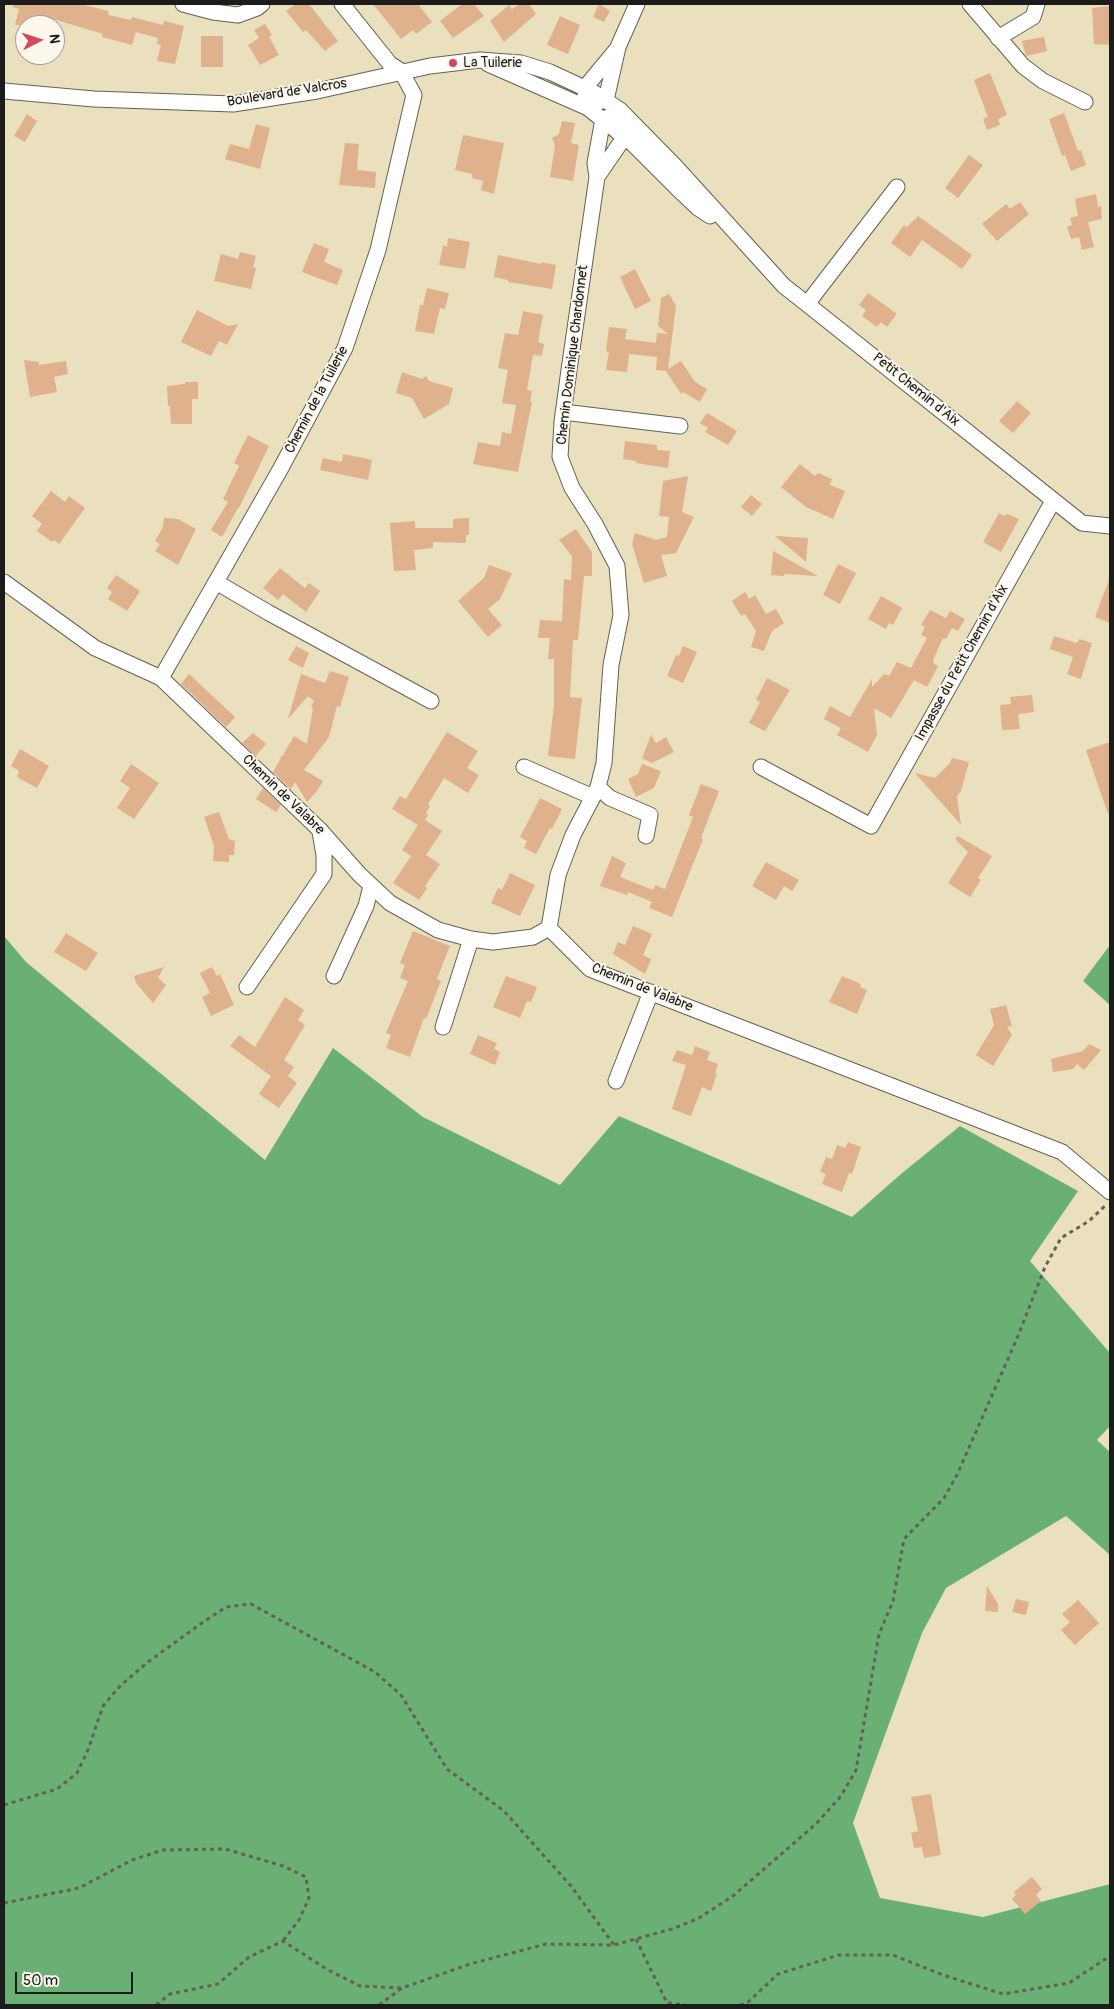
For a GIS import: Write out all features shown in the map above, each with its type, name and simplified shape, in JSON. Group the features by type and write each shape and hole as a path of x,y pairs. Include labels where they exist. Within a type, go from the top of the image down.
{"street":[{"path":"183,4 213,12 238,15 257,8 262,4"},
{"path":"342,4 390,64 401,71"},
{"path":"627,128 606,100 618,48 637,4"},
{"path":"970,4 1023,66 1043,80 1084,102"},
{"path":"998,38 1033,17 1037,4"},
{"path":"586,98 596,72 618,48"},
{"name":"Boulevard de Valcros","path":"480,60 510,74 532,75 586,98 599,102 606,100"},
{"name":"Boulevard de Valcros","path":"4,92 94,99 233,104 317,91 401,71 480,60 521,63 550,72 586,98 603,119"},
{"name":"Chemin de la Tuilerie","path":"161,678 281,468 345,348 378,250 414,95 401,71"},
{"path":"603,119 614,115 627,128"},
{"name":"Chemin Dominique Chardonnet","path":"549,928 558,876 574,835 596,792 604,762 611,665 621,615 617,566 595,524 572,488 560,457 563,412 597,177 595,163 603,119"},
{"name":"Chemin Dominique Chardonnet","path":"597,177 627,128"},
{"name":"Petit Chemin d'Aix","path":"627,128 676,167 784,286 1082,523 1110,526"},
{"name":"Petit Chemin d'Aix","path":"627,128 698,208 734,232"},
{"path":"806,304 897,187"},
{"path":"563,412 680,426"},
{"name":"Impasse du Petit Chemin d'Aix","path":"762,767 871,826 1053,501"},
{"name":"Chemin de Valabre","path":"4,582 95,648 161,678 320,830 371,886 390,903 438,930 471,939 493,942 533,938 549,928 590,969 1062,1152 1110,1192"},
{"path":"216,582 277,618 431,702"},
{"path":"524,767 596,792 650,815 646,836"},
{"path":"248,987 324,874 324,855 320,830"},
{"path":"334,976 366,906 371,886"},
{"path":"443,1027 471,939"},
{"path":"616,1081 651,992"}],"path":[{"path":"379,2005 402,1988 470,1964 546,1944 614,1945 672,1929 699,1918 733,1896 817,1824 841,1796 856,1770 879,1634 892,1601 904,1539 944,1498 957,1475 1018,1336 1044,1267 1061,1238 1089,1221 1110,1201"},
{"path":"4,1805 57,1789 77,1773 88,1750 103,1706 120,1686 148,1662 199,1624 226,1607 252,1604 375,1672 402,1695 447,1769 504,1812 571,1886 614,1945"},
{"path":"4,1903 79,1888 132,1860 163,1850 225,1849 282,1866 306,1877 309,1898 299,1920 283,1941 249,1957 218,1984 170,1994 156,2005"},
{"path":"636,1939 667,2003 686,2005"},
{"path":"283,1941 328,1970 360,1986 402,1988"},
{"path":"740,2005 747,2003 778,1974 839,1955 893,1955 943,1975 1003,1994 1069,1983 1110,1956"}],"green space":[{"path":"4,936 26,962 265,1160 333,1048 423,1117 560,1185 619,1116 852,1217 960,1126 1078,1191 1030,1261 1110,1353 1110,1426 1097,1440 1110,1452 1110,1555 1066,1516 946,1588 922,1633 853,1823 880,1898 983,1917 1110,1884 1110,2005 4,2005"},
{"path":"1110,945 1110,1005 1083,981"}],"building":[{"path":"14,4 80,4 109,11 108,15 131,20 132,17 163,25 164,21 184,26 175,64 157,61 161,45 157,44 158,38 136,32 132,45 102,37 103,34 65,23 65,15 18,15 19,9 13,7"},
{"path":"296,4 309,4 338,41 325,51 306,30 303,32 286,11"},
{"path":"373,4 418,4 432,22 416,34 413,30 401,39"},
{"path":"462,4 474,4 484,16 453,38 440,21"},
{"path":"520,4 529,4 536,14 504,42 490,21 509,5 512,9"},
{"path":"599,4 610,11 604,22 593,17"},
{"path":"1110,6 1110,45 1094,44 1092,8"},
{"path":"560,16 580,25 568,54 547,45"},
{"path":"265,24 272,35 269,37 279,55 260,65 248,45 259,38 254,30"},
{"path":"201,36 223,36 223,67 201,67"},
{"path":"1044,37 1047,51 1026,56 1022,41"},
{"path":"990,73 1007,115 998,119 1000,125 987,130 983,119 988,117 974,80"},
{"path":"1064,113 1078,151 1081,150 1086,165 1071,171 1065,155 1062,156 1049,119"},
{"path":"27,114 37,121 25,142 14,136"},
{"path":"562,121 575,123 571,143 579,145 573,181 550,177 555,146 552,138 559,134"},
{"path":"256,124 270,128 260,169 225,159 230,144 249,149"},
{"path":"463,135 504,143 494,194 481,190 483,181 472,178 472,174 455,170"},
{"path":"345,143 359,144 357,170 376,172 375,188 339,185"},
{"path":"969,155 983,165 958,198 945,188"},
{"path":"1096,194 1098,207 1101,206 1102,219 1088,222 1094,247 1082,250 1079,237 1071,239 1067,227 1072,225 1070,218 1078,216 1075,199"},
{"path":"1020,202 1029,214 997,241 982,224 1006,204 1010,209"},
{"path":"918,216 972,255 962,269 922,240 910,257 891,243 904,225 907,227"},
{"path":"448,238 470,242 465,269 439,265 443,245 447,247"},
{"path":"314,243 329,249 324,262 343,270 337,285 302,272"},
{"path":"240,252 256,256 253,267 256,268 251,289 214,281 221,254 238,259"},
{"path":"498,255 541,264 541,262 556,265 552,289 508,282 508,280 494,277"},
{"path":"635,269 651,301 635,309 620,277"},
{"path":"427,288 449,293 445,309 440,308 434,334 415,331 420,305 423,305"},
{"path":"868,293 897,314 887,327 881,322 877,327 862,316 866,310 859,305"},
{"path":"669,294 676,306 668,369 681,361 695,382 707,389 700,402 683,392 681,394 666,371 656,370 657,357 629,354 627,372 606,370 609,352 606,351 609,327 627,329 625,339 656,343 657,333 668,334 658,326 661,298"},
{"path":"197,310 228,326 238,324 227,345 219,341 211,356 181,342"},
{"path":"523,311 543,315 538,342 544,344 542,356 533,355 527,390 532,391 530,402 532,402 518,472 473,464 478,442 500,446 502,432 511,434 516,405 502,403 508,370 498,368 505,333 518,335"},
{"path":"24,360 39,362 39,365 66,361 68,374 54,377 57,392 30,397"},
{"path":"402,372 422,379 426,376 429,381 453,388 449,404 424,419 412,398 396,393"},
{"path":"185,382 198,382 198,399 192,399 192,424 171,424 167,386 185,384"},
{"path":"1017,401 1031,413 1013,433 999,421"},
{"path":"707,413 737,431 728,445 705,432 708,428 700,423"},
{"path":"248,435 269,446 239,508 222,537 211,530 228,502 223,499 239,466 234,463"},
{"path":"625,441 657,445 657,450 670,451 668,468 623,459"},
{"path":"343,454 372,460 368,480 320,470 323,458 342,462"},
{"path":"800,464 815,476 818,473 832,479 830,485 845,491 833,519 806,507 781,487"},
{"path":"688,476 682,512 694,517 676,553 661,555 667,576 644,583 632,544 635,533 656,540 667,537 669,517 659,516 663,481"},
{"path":"51,491 65,502 69,496 85,508 59,544 54,540 52,542 37,531 42,524 32,516"},
{"path":"751,495 762,504 752,516 741,507"},
{"path":"999,513 1019,519 1001,552 983,542"},
{"path":"164,518 178,519 196,529 178,565 155,551 160,544 155,541 163,527"},
{"path":"469,518 469,535 466,535 466,543 433,542 433,548 414,550 416,570 394,571 390,523 415,521 415,528 453,528 453,519"},
{"path":"576,529 592,552 592,576 584,576 578,640 573,640 570,697 582,698 575,759 548,756 554,705 554,659 548,659 550,638 538,638 540,620 562,621 564,579 571,580 572,556 559,540"},
{"path":"775,536 808,538 806,562"},
{"path":"773,551 818,576 771,575"},
{"path":"838,564 856,573 840,604 823,595"},
{"path":"489,565 512,573 500,599 488,609 502,625 488,637 458,601 484,578"},
{"path":"280,568 305,588 309,583 320,591 306,612 283,594 278,600 263,588"},
{"path":"116,575 140,591 127,611 108,599 112,592 107,588"},
{"path":"1110,580 1110,623 1095,617"},
{"path":"745,592 749,599 755,595 766,614 776,609 784,623 772,631 764,651 751,647 756,631 745,614 741,616 732,601"},
{"path":"881,596 902,608 893,625 889,623 886,629 868,619"},
{"path":"930,610 946,618 950,611 965,619 958,631 952,628 946,639 943,638 933,660 933,663 938,666 927,687 914,680 891,718 874,708 877,735 868,752 837,735 841,728 824,719 830,706 850,717 872,679 872,687 884,674 889,676 897,662 911,668 927,638 921,635 925,627 921,625"},
{"path":"1054,636 1077,643 1079,639 1092,643 1081,679 1067,674 1073,657 1050,649"},
{"path":"296,646 309,653 303,668 288,660"},
{"path":"683,646 697,652 683,683 667,676 676,655 679,656"},
{"path":"330,671 349,677 340,707 337,706 329,737 304,770 323,781 307,802 295,782 291,789 273,772 281,758 279,755 282,757 294,736 307,744 313,708 311,707 314,701 308,696 288,719 301,674 325,683"},
{"path":"189,674 235,717 226,727 181,684"},
{"path":"767,678 790,690 765,731 749,723 760,702 756,700"},
{"path":"1032,695 1034,712 1018,714 1020,729 1002,730 1000,705 1011,704 1010,697"},
{"path":"447,732 478,751 467,768 479,775 468,793 444,778 428,804 430,806 425,820 442,831 426,855 440,864 425,886 427,888 419,900 393,883 411,856 402,850 418,825 392,809 400,796 406,799"},
{"path":"253,733 266,744 256,756 242,743"},
{"path":"651,735 656,743 666,737 674,752 652,763 642,758"},
{"path":"1110,742 1110,813 1108,814 1086,750"},
{"path":"20,749 49,766 37,788 17,777 19,771 11,766"},
{"path":"952,758 969,762 961,791 957,796 961,825 915,773 935,778 950,763"},
{"path":"131,764 159,783 134,819 117,808 130,788 120,781"},
{"path":"642,764 661,771 654,788 636,797 628,779 638,774"},
{"path":"701,784 719,791 701,838 703,839 672,917 649,908 652,902 628,892 627,895 600,886 612,856 626,863 620,877 653,890 655,885 665,889 693,817 689,815"},
{"path":"263,788 281,805 276,812 256,799"},
{"path":"540,798 562,809 536,854 524,848 527,841 520,837"},
{"path":"219,812 229,839 235,841 234,855 229,855 229,862 213,861 214,846 204,817"},
{"path":"958,836 992,856 978,878 981,880 970,897 948,883 968,852 955,839"},
{"path":"766,862 799,880 792,891 784,886 776,900 752,886"},
{"path":"510,873 535,885 520,916 491,903 498,888 502,890"},
{"path":"633,926 652,934 643,955 651,959 645,974 613,954 618,942 625,945"},
{"path":"413,931 450,946 437,979 441,981 426,1019 424,1018 410,1057 386,1048 391,1035 386,1033 408,981 400,978 405,965 400,963"},
{"path":"66,933 98,953 86,971 54,952"},
{"path":"164,967 158,978 166,985 153,1003 136,983 134,976"},
{"path":"212,967 217,976 220,974 234,1005 211,1016 202,997 210,993 200,973"},
{"path":"506,976 537,987 531,1002 527,1001 520,1018 493,1007"},
{"path":"842,976 861,984 860,987 867,990 857,1014 829,1002"},
{"path":"285,997 304,1010 298,1020 305,1025 284,1060 294,1067 288,1076 297,1083 279,1108 259,1094 271,1076 230,1046 239,1035 255,1047"},
{"path":"1006,1005 1012,1026 1007,1027 1012,1035 993,1066 976,1055 994,1025 990,1009"},
{"path":"478,1035 497,1043 494,1049 500,1052 495,1065 470,1054"},
{"path":"1089,1044 1101,1050 1084,1070 1077,1064 1073,1069 1053,1072 1051,1059 1083,1051"},
{"path":"695,1046 710,1052 707,1060 718,1064 715,1073 717,1074 711,1091 702,1087 691,1116 672,1109 686,1065 672,1061 677,1050 692,1055"},
{"path":"848,1142 861,1147 852,1174 849,1173 842,1192 822,1184 826,1174 820,1172 826,1157 832,1159 837,1145 845,1148"},
{"path":"987,1586 998,1604 998,1612 985,1611"},
{"path":"1016,1599 1029,1602 1026,1615 1012,1612"},
{"path":"1078,1600 1099,1623 1075,1645 1061,1630 1070,1622 1062,1614"},
{"path":"931,1794 941,1855 924,1858 922,1847 914,1848 911,1833 918,1831 911,1797"},
{"path":"1032,1877 1042,1889 1036,1895 1041,1901 1025,1914 1012,1899 1016,1895 1014,1892"}],"place":[{"name":"La Tuilerie","path":"453,63"}]}
